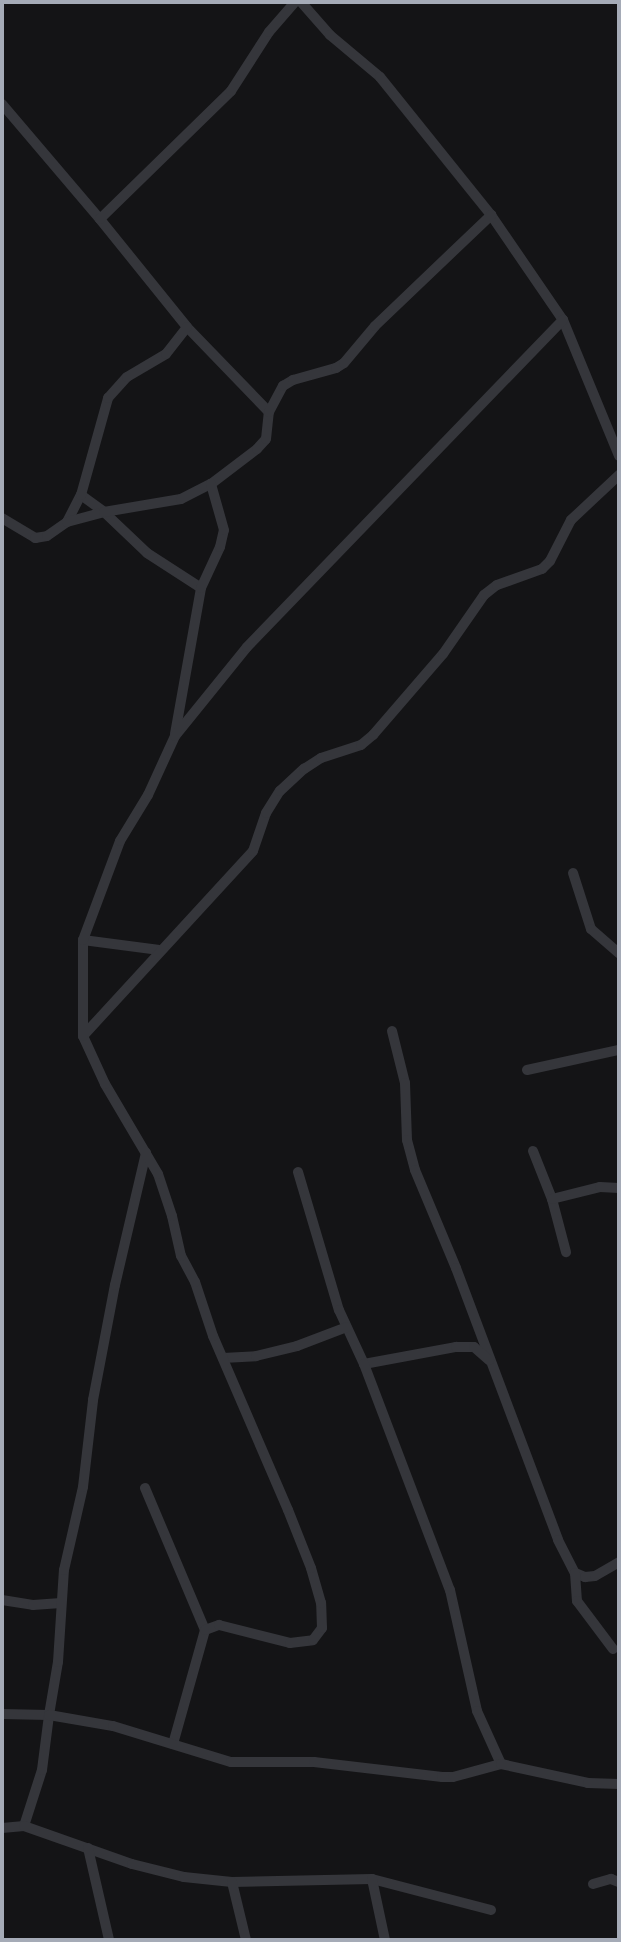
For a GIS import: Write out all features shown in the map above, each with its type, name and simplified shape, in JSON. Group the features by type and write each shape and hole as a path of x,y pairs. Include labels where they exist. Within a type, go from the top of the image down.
{"street":[{"path":"100,219 231,91 270,32 298,2 330,35 380,77 491,215 563,320 619,456"},
{"path":"2,104 187,327 269,412"},
{"path":"2,518 35,538 47,536 67,522 104,512 181,499 211,484 266,439 269,412 283,386 344,363 375,326 491,215"},
{"path":"205,1630 219,1625 290,1643 313,1640 322,1628 321,1603 311,1568 223,1358 195,1282 181,1256 166,1194 146,1153 105,1084 83,1036 83,940 120,841 148,795 175,736 247,647 563,320"},
{"path":"67,522 81,495 108,398 127,377 166,354 187,327"},
{"path":"83,1036 159,950 253,851 266,813 281,791 304,769 321,758 362,745 373,736 443,654 484,595 497,585 542,569 550,561 571,520 619,475"},
{"path":"175,736 201,588 220,547 224,530 211,484"},
{"path":"81,495 104,512 140,547 201,588"},
{"path":"573,873 591,929 619,953"},
{"path":"83,940 159,950"},
{"path":"392,1031 405,1083 407,1140 415,1170 558,1540 575,1573 577,1601 613,1649"},
{"path":"527,1070 619,1050"},
{"path":"533,1151 552,1199 566,1252"},
{"path":"24,1826 42,1770 58,1662 64,1570 83,1487 93,1400 112,1298 146,1153"},
{"path":"298,1172 347,1327 364,1364 450,1590 474,1703 501,1764"},
{"path":"552,1199 600,1186 619,1188"},
{"path":"223,1358 256,1356 297,1346 347,1327"},
{"path":"364,1364 456,1347 474,1347 491,1362"},
{"path":"145,1488 205,1630 173,1744"},
{"path":"575,1573 585,1577 595,1576 619,1562"},
{"path":"2,1600 33,1605 61,1602"},
{"path":"2,1714 49,1715 102,1723 232,1762 314,1762 442,1777 453,1777 501,1764 588,1783 619,1784"},
{"path":"2,1828 24,1826 132,1864 184,1877 232,1882 372,1879 491,1910"},
{"path":"88,1848 109,1940"},
{"path":"372,1879 385,1940"},
{"path":"593,1884 611,1880 619,1882"},
{"path":"232,1882 246,1940"}]}
